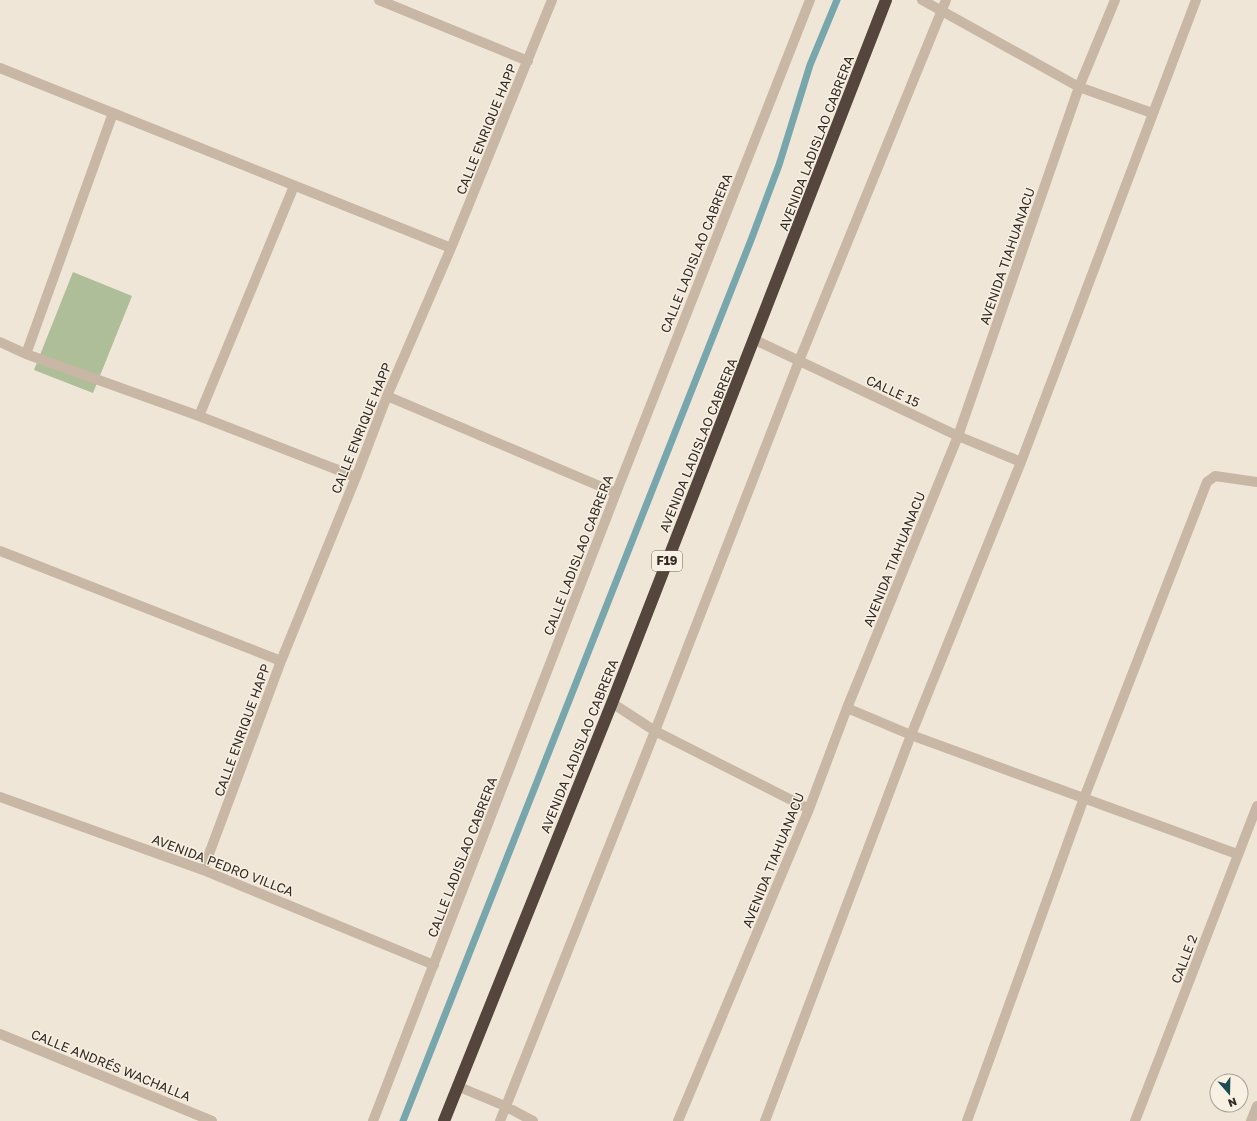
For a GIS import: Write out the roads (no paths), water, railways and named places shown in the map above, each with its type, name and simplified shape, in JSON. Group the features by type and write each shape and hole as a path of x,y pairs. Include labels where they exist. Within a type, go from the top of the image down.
{"highway":[{"name":"AVENIDA LADISLAO CABRERA","path":"444,1121 612,703 755,340 886,0"}],"street":[{"path":"379,0 528,61"},
{"name":"CALLE ENRIQUE HAPP","path":"203,870 281,661 387,396 451,248 552,0"},
{"name":"CALLE LADISLAO CABRERA","path":"373,1121 616,493 810,0"},
{"path":"922,0 941,12 1079,87 1152,114"},
{"path":"500,1121 655,731 799,361 946,0"},
{"name":"AVENIDA TIAHUANACU","path":"678,1121 809,809 847,708 958,436 1079,87 1115,0"},
{"path":"764,1121 911,735 1021,462 1196,0"},
{"path":"0,68 451,248"},
{"path":"26,354 113,113"},
{"path":"199,416 294,186"},
{"name":"CALLE 15","path":"755,340 958,436 1021,462"},
{"path":"0,342 26,354 199,416 356,476"},
{"path":"387,396 616,493"},
{"path":"967,1121 1084,798 1207,482 1215,476 1257,482"},
{"path":"0,551 281,661"},
{"path":"612,703 655,731 809,809"},
{"path":"847,708 911,735 1238,854"},
{"name":"AVENIDA PEDRO VILLCA","path":"0,797 203,870 434,965"},
{"name":"CALLE 2","path":"1136,1121 1257,806"},
{"name":"CALLE ANDRÉS WACHALLA","path":"0,1034 212,1121"},
{"path":"457,1086 505,1106 533,1121"},
{"path":"1251,1121 1257,1106"}],"waterway":[{"path":"403,1121 751,240 779,165 810,65 837,0"}]}
